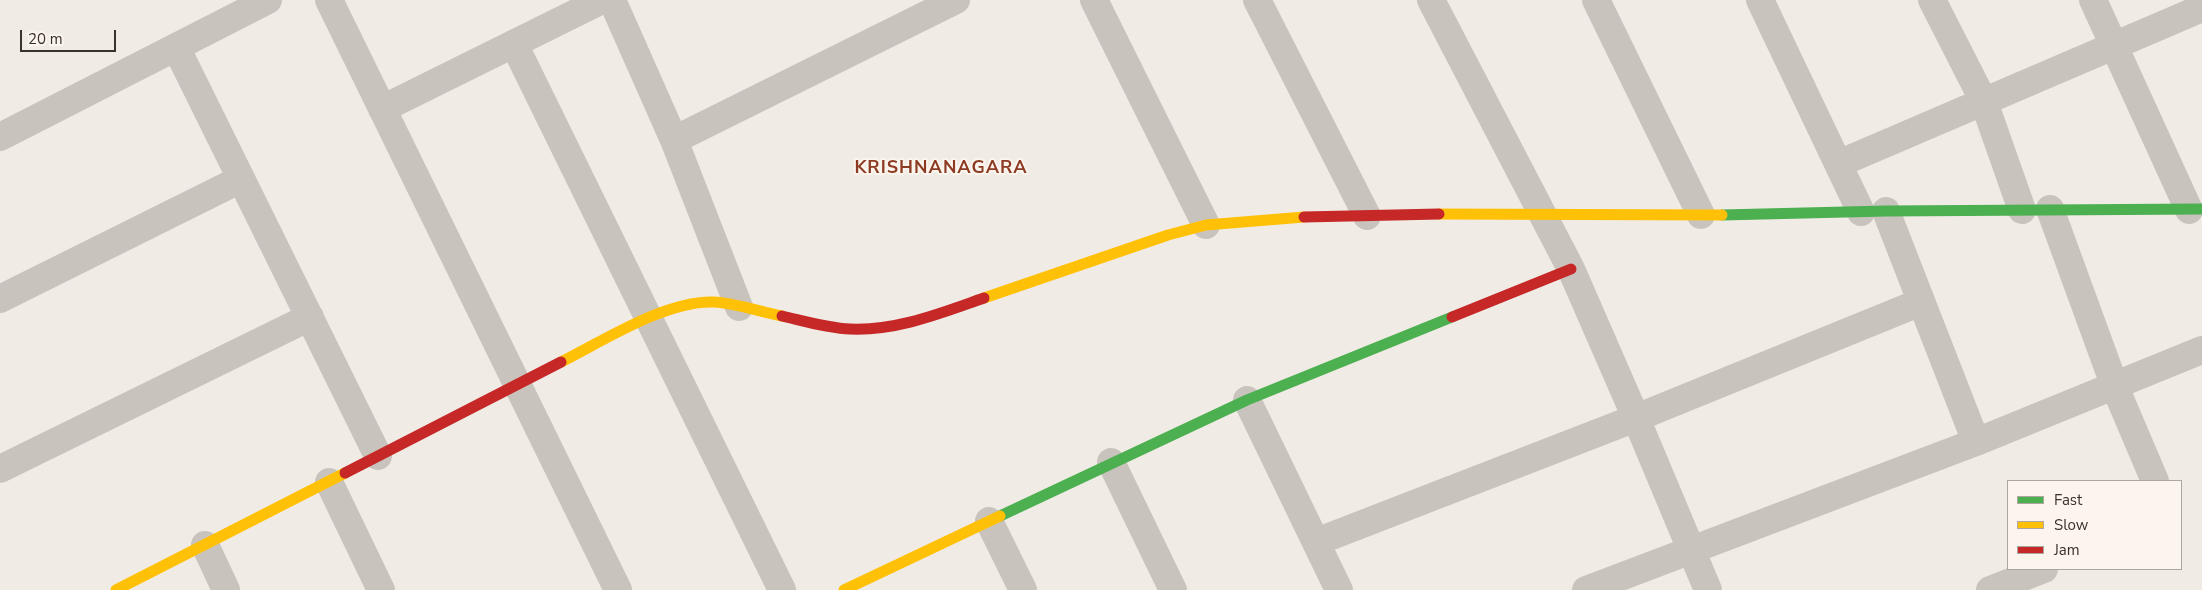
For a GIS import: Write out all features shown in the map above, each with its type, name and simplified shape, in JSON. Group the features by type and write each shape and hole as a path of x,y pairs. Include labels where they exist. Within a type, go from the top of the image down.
{"street":[{"path":"0,136 268,0"},
{"path":"329,0 618,590"},
{"path":"382,109 602,0"},
{"path":"612,0 674,140 739,307"},
{"path":"674,140 956,0"},
{"path":"1094,0 1206,225"},
{"path":"1257,0 1367,216"},
{"path":"1431,0 1572,269 1708,590"},
{"path":"1596,0 1701,215"},
{"path":"1760,0 1838,164 1874,211 1922,302 1976,442"},
{"path":"1932,0 1984,102 2022,210"},
{"path":"116,590 647,318 687,305 714,302 840,328 861,330 889,326 916,321 1168,235 1206,225 1257,220 1542,213 1701,215 1874,211 2195,209 2093,0"},
{"path":"1838,164 2202,8"},
{"path":"514,44 782,590"},
{"path":"176,47 378,456"},
{"path":"0,298 241,179"},
{"path":"2050,209 2115,387 2155,480"},
{"path":"844,590 874,584 989,521 1111,462 1247,400 1572,269"},
{"path":"1316,542 1636,418 1922,302"},
{"path":"0,469 310,317"},
{"path":"1586,590 1976,442 2202,350"},
{"path":"1247,400 1339,590"},
{"path":"1111,462 1173,590"},
{"path":"329,482 381,590"},
{"path":"989,521 1023,590"},
{"path":"205,545 226,590"},
{"path":"1990,590 2041,570"}],"traffic: fast":[{"path":"1722,215 1886,211 2202,209"},
{"path":"1000,516 1247,400 1452,317"}],"traffic: slow":[{"path":"1439,214 1722,215"},
{"path":"984,298 1168,235 1206,225 1304,217"},
{"path":"561,362 635,323 695,303 722,303 782,316"},
{"path":"116,590 345,473"},
{"path":"844,590 1000,516"}],"traffic: jam":[{"path":"1304,217 1439,214"},
{"path":"1452,317 1571,269"},
{"path":"782,316 833,327 867,329 918,320 984,298"},
{"path":"345,473 561,362"}],"district":[{"name":"KRISHNANAGARA","path":"941,169"}]}
